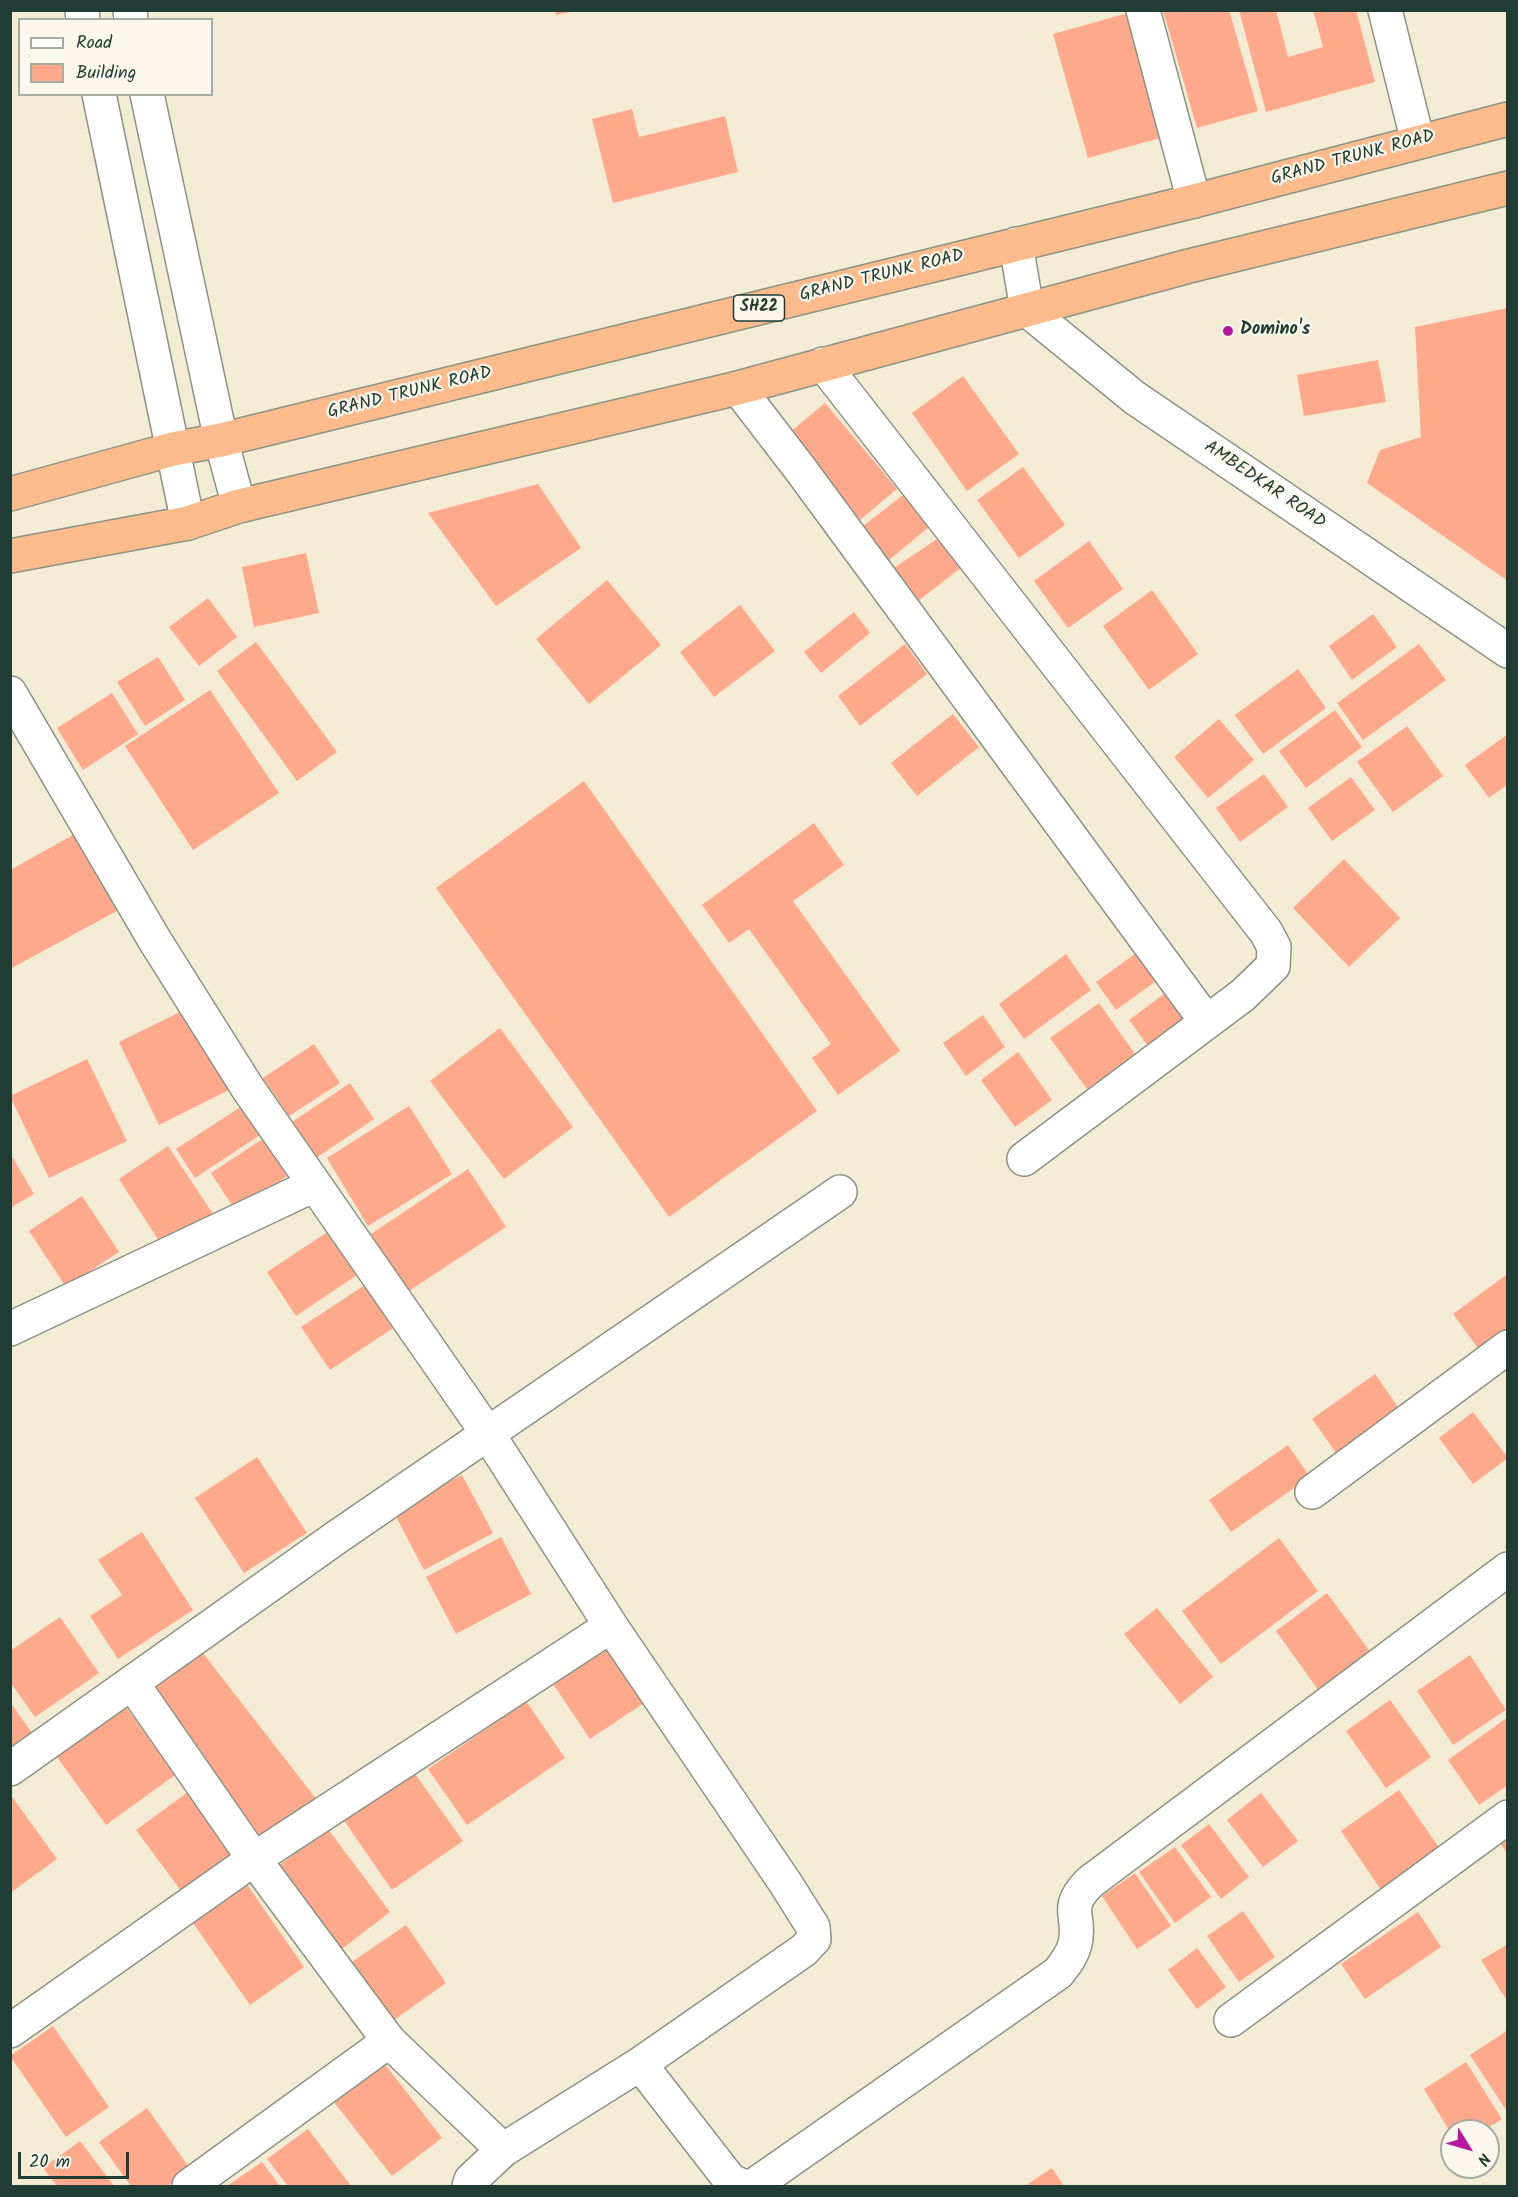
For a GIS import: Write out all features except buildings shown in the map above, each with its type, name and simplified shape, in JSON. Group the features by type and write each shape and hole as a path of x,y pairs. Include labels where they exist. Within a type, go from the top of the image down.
{"highway":[{"name":"GRAND TRUNK ROAD","path":"10,494 172,449 221,440 1194,201 1508,119"},
{"path":"10,556 188,523 239,506 738,388 1190,266 1508,188"}],"street":[{"path":"1143,10 1194,201"},
{"path":"1385,10 1418,142"},
{"path":"99,96 188,523"},
{"path":"147,96 221,440 239,506"},
{"path":"1016,244 1027,310"},
{"name":"AMBEDKAR ROAD","path":"1027,310 1135,398 1508,651"},
{"path":"823,364 1266,932 1274,947 1273,966 1244,995 1206,1021 1024,1159"},
{"path":"738,388 815,489 1206,1021"},
{"path":"10,693 154,939 247,1087 488,1434 611,1626 813,1927 814,1939 804,1950 640,2064 503,2150 471,2180 469,2187"},
{"path":"10,1329 314,1185"},
{"path":"10,1769 337,1537 840,1192"},
{"path":"1312,1492 1508,1347"},
{"path":"640,2064 730,2180 742,2186 754,2186 1058,1973 1069,1960 1075,1943 1074,1907 1080,1892 1090,1882 1508,1569"},
{"path":"10,2031 254,1859 611,1626"},
{"path":"132,1683 254,1859 389,2041 503,2150"},
{"path":"1231,2020 1508,1816"},
{"path":"189,2187 389,2041"}],"place":[{"name":"Domino's","path":"1228,331"}]}
